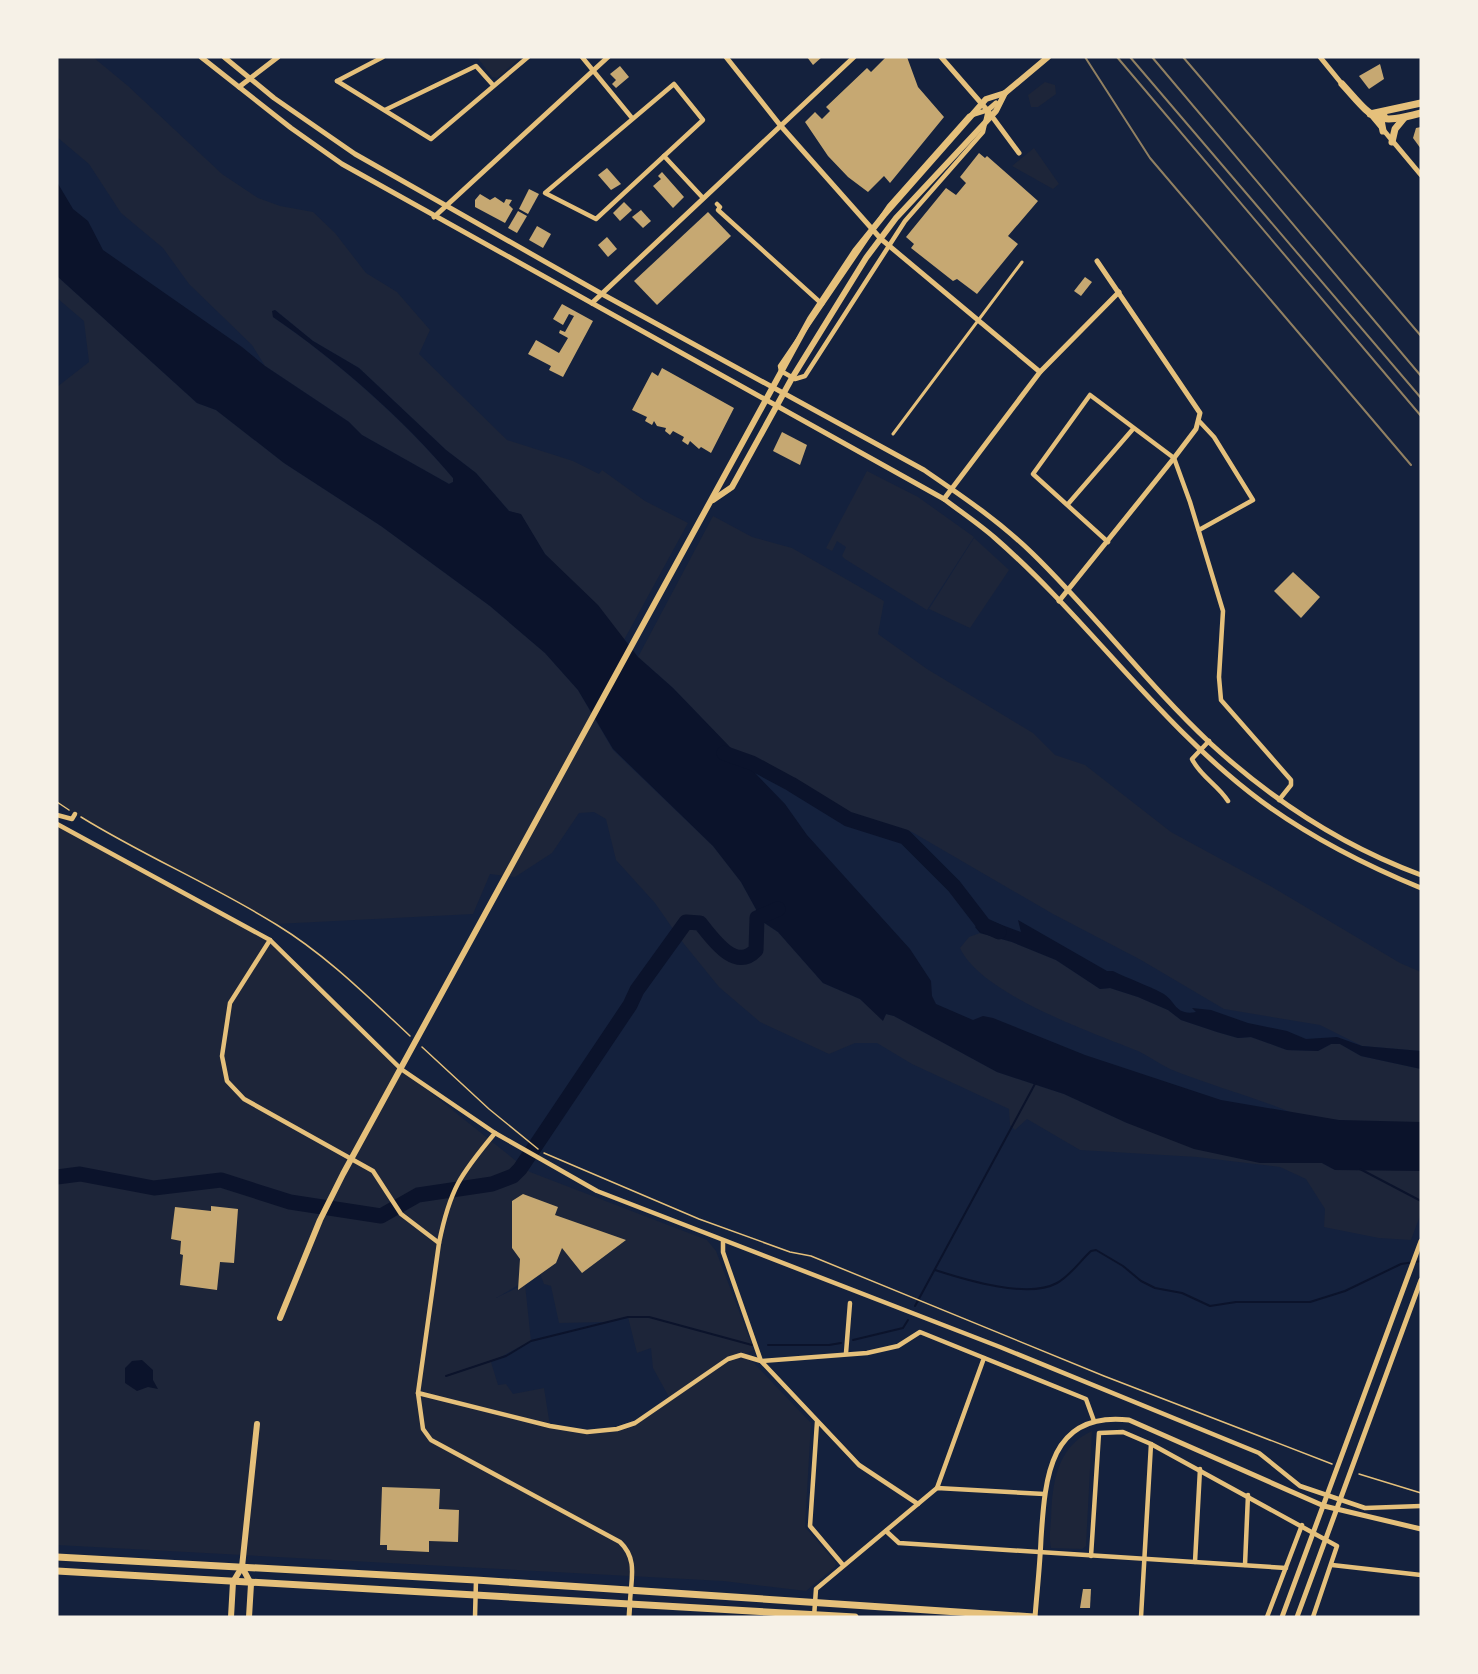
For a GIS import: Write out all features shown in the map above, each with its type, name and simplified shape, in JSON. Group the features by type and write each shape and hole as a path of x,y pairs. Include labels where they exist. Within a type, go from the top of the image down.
{"main road":[{"path":"280,1318 320,1220 810,319 872,230 986,99 1005,93 1048,57"},
{"path":"1342,84 1370,114 1381,120 1404,118 1421,113"},
{"path":"712,500 732,487 792,378 880,239 896,218 996,111 1005,93"},
{"path":"1370,114 1421,103"},
{"path":"1383,131 1381,120 1386,112"},
{"path":"1392,142 1395,129 1404,118"},
{"path":"231,1617 233,1582 242,1568 257,1424"},
{"path":"57,1557 476,1580 1035,1617"},
{"path":"242,1568 251,1584 249,1617"},
{"path":"57,1571 251,1584 630,1602 765,1614 855,1617"}],"street":[{"path":"201,57 342,164 944,499 995,538 1059,600 1143,691 1202,749 1260,800 1304,830 1356,859 1421,888"},
{"path":"224,57 355,154 602,294 924,470 992,517 1032,552 1209,741 1279,800 1323,829 1390,864 1421,875"},
{"path":"239,87 278,57"},
{"path":"383,57 336,81 431,139 528,57"},
{"path":"582,57 632,118"},
{"path":"434,216 608,57"},
{"path":"726,57 780,125 880,239 1040,372"},
{"path":"592,303 854,57"},
{"path":"941,57 987,110 1019,153"},
{"path":"1324,58 1342,84"},
{"path":"385,110 476,66 493,85"},
{"path":"674,84 703,120 664,156 596,219 545,193 674,84"},
{"path":"987,110 983,132 905,221 804,376 795,379 781,371 780,366 889,206 969,116 987,110 996,104"},
{"path":"1370,114 1421,175"},
{"path":"664,156 703,198"},
{"path":"717,204 720,207 718,210 823,304"},
{"path":"1059,600 1174,458 1200,422 1200,413 1097,261"},
{"path":"893,434 1022,262"},
{"path":"944,499 1040,372 1119,292"},
{"path":"1107,542 1033,474 1090,395 1174,458 1199,530 1223,611 1219,677 1221,700 1291,780 1291,785 1279,800"},
{"path":"1199,530 1253,500 1215,437 1200,422"},
{"path":"1068,504 1133,429"},
{"path":"1209,741 1192,759 1197,768 1221,790 1228,801"},
{"path":"57,815 72,819 75,814"},
{"path":"57,824 270,940 401,1069 495,1134 597,1191 989,1343 1259,1453 1300,1486 1365,1508 1421,1506"},
{"path":"270,940 230,1003 222,1056 227,1080 244,1099 374,1171 397,1209 439,1243"},
{"path":"495,1134 462,1173 450,1199 439,1243 418,1392 423,1429 431,1440 620,1542 630,1552 633,1565 629,1617"},
{"path":"723,1241 723,1252 761,1360 859,1465 918,1504"},
{"path":"1282,1617 1421,1241"},
{"path":"1297,1617 1421,1280"},
{"path":"846,1353 850,1303"},
{"path":"418,1392 550,1426 587,1432 617,1429 635,1423 728,1359 741,1355 761,1360 867,1353 898,1346 920,1332 1086,1399 1094,1421"},
{"path":"814,1616 816,1588 937,1488 984,1358"},
{"path":"1035,1617 1044,1494 1049,1468 1060,1446 1068,1437 1094,1421 1112,1418 1130,1420 1324,1506 1421,1529"},
{"path":"817,1422 810,1526 843,1565"},
{"path":"1091,1556 1099,1433 1123,1432 1151,1443 1200,1469 1337,1546 1313,1617"},
{"path":"1141,1617 1151,1443"},
{"path":"1195,1562 1200,1469"},
{"path":"937,1488 1044,1494"},
{"path":"1245,1565 1248,1495"},
{"path":"1267,1617 1302,1525"},
{"path":"886,1531 899,1543 1286,1568"},
{"path":"1332,1564 1421,1575"},
{"path":"476,1580 476,1617"}],"path":[{"path":"57,802 118,840 276,924 326,959 412,1038"},
{"path":"420,1046 489,1109 539,1150 699,1219 790,1252 811,1256 1219,1422 1334,1465"},
{"path":"1354,1473 1421,1493"}],"shaded area":[{"path":"57,57 93,57 128,86 222,174 258,198 280,206 313,212 335,233 366,273 397,292 430,330 419,354 507,440 573,461 599,474 602,470 645,501 688,523 624,640 545,554 521,515 509,511 476,473 446,450 359,368 313,341 275,310 273,317 345,372 413,434 453,478 453,482 449,484 362,435 349,422 265,366 252,345 189,284 163,248 121,213 89,164 57,137"},
{"path":"477,57 521,57 497,78 492,77"},
{"path":"1045,82 1055,85 1056,94 1038,107 1031,107 1028,95"},
{"path":"1034,148 1059,184 1053,189 1012,166"},
{"path":"57,182 73,209 88,221 103,250 242,347 265,366 349,422 362,435 449,484 453,482 453,478 434,456 391,412 345,371 273,317 272,311 275,310 313,341 359,368 446,450 476,473 509,511 521,514 545,554 598,605 638,657 673,688 785,804 807,835 910,949 931,981 932,996 936,1004 973,1020 983,1016 993,1018 1085,1055 1221,1100 1339,1120 1421,1122 1421,1171 1335,1170 1322,1163 1260,1163 1194,1149 1127,1123 1064,1094 997,1072 894,1016 886,1014 883,1021 860,999 823,983 778,932 763,922 741,882 713,846 613,749 578,690 545,653 490,606 381,526 284,463 216,410 197,403 57,276"},
{"path":"57,276 197,403 216,410 284,463 381,526 490,606 545,653 578,690 613,750 713,846 741,882 763,922 778,932 823,983 860,999 883,1020 886,1014 894,1016 997,1072 1064,1094 1127,1123 1287,1162 1322,1163 1335,1170 1421,1170 1421,1213 1411,1240 1379,1238 1324,1227 1325,1209 1306,1179 1280,1167 1197,1157 1080,1150 1027,1119 1015,1130 1010,1125 1009,1109 912,1064 877,1043 855,1043 829,1054 760,1022 719,987 680,939 655,903 616,860 606,819 594,812 579,813 552,853 515,877 490,874 473,914 276,924 57,804 57,387 89,362 84,321 57,298"},
{"path":"867,471 918,497 974,537 927,610 845,559 842,556 846,547 837,541 832,551 826,548"},
{"path":"713,516 752,537 792,548 884,601 878,634 927,669 1033,733 1055,755 1085,765 1171,832 1272,887 1400,963 1421,972 1421,1051 1362,1046 1320,1025 1224,1009 912,832 844,811 815,792 739,757 673,688 638,657"},
{"path":"974,538 1009,570 970,628 929,609"},
{"path":"57,828 61,828 270,940 401,1069 530,1172 707,1240 716,1251 754,1350 741,1356 753,1362 811,1423 805,1527 836,1563 835,1567 806,1591 723,1581 57,1545","holes":["546,1269 540,1274 544,1284 551,1286 559,1323 606,1322 628,1317 637,1353 651,1348 653,1368 670,1399 626,1425 614,1429 587,1431 550,1426 544,1388 513,1394 506,1384 498,1385 491,1362 531,1341 525,1284 496,1298"]},
{"path":"986,919 1021,932 1018,920 1107,971 1113,971 1162,993 1183,1012 1196,1012 1192,1008 1211,1010 1248,1023 1287,1031 1306,1039 1337,1037 1362,1046 1421,1051 1421,1069 1361,1056 1340,1044 1331,1044 1318,1051 1287,1050 1251,1037 1238,1038 1181,1020 1168,1010 1138,997 1110,988 1100,989 1056,960 1012,942 980,933 975,927"},
{"path":"980,933 1012,942 1056,960 1100,989 1110,988 1138,997 1168,1010 1181,1020 1217,1032 1238,1038 1251,1037 1287,1050 1318,1051 1331,1044 1340,1044 1361,1056 1421,1069 1421,1122 1354,1121 1302,1115 1170,1069 1138,1051 1039,1010 990,981 972,965 960,948 969,937"},
{"path":"142,1360 153,1370 153,1380 158,1389 148,1387 137,1391 125,1383 125,1368 132,1361"},
{"path":"1092,1431 1086,1546 1082,1549 1051,1548 1053,1494 1058,1468 1071,1447"}],"building":[{"path":"807,57 822,57 813,65"},
{"path":"886,57 907,57 918,87 944,117 890,183 884,176 868,192 848,177 828,156 805,122 815,112 822,119 830,111 826,107 867,68 871,72"},
{"path":"1380,64 1384,79 1369,89 1359,76"},
{"path":"620,66 629,77 616,88 612,84 616,80 610,74"},
{"path":"1421,127 1421,149 1413,138 1416,128"},
{"path":"979,153 985,158 987,156 1038,201 1008,236 1018,244 977,294 957,279 953,281 911,248 914,244 906,237 946,188 956,195 966,183 960,177"},
{"path":"607,168 621,184 611,190 598,175"},
{"path":"662,172 684,197 673,208 653,186 661,179 658,176"},
{"path":"529,189 539,194 528,214 519,209"},
{"path":"480,194 490,200 495,197 504,203 506,199 512,200 509,205 513,209 505,223 475,207 475,200"},
{"path":"624,202 632,210 620,221 613,213"},
{"path":"641,210 651,221 643,228 632,217"},
{"path":"518,211 527,216 517,233 508,228"},
{"path":"708,212 731,236 657,305 634,281"},
{"path":"537,226 551,234 543,248 529,240"},
{"path":"607,237 617,249 608,257 598,245"},
{"path":"1085,277 1092,282 1081,296 1074,291"},
{"path":"562,304 593,321 563,377 549,370 551,366 528,354 536,340 559,353 568,338 559,333 560,330 565,332 574,316 569,314 563,325 553,319"},
{"path":"662,368 734,408 711,453 701,447 699,449 690,441 688,445 682,441 684,437 673,431 670,435 665,431 666,428 657,426 654,421 652,425 645,421 647,417 632,410 652,372 658,376"},
{"path":"782,432 807,445 800,465 773,451"},
{"path":"1293,572 1320,597 1301,618 1274,591"},
{"path":"523,1194 558,1207 555,1215 626,1240 582,1273 562,1248 556,1263 518,1290 520,1259 512,1248 512,1201"},
{"path":"211,1206 238,1209 234,1263 220,1262 217,1290 180,1285 183,1255 180,1254 181,1241 171,1239 175,1207 211,1211"},
{"path":"382,1487 440,1489 439,1509 459,1510 458,1542 429,1541 429,1552 387,1550 387,1545 380,1545"},
{"path":"1083,1589 1091,1589 1090,1608 1080,1608"}],"waterway":[{"path":"724,753 752,763 848,819 905,837 954,886 984,925 999,932"},
{"path":"57,1177 80,1174 154,1188 221,1180 290,1202 381,1216 418,1195 492,1184 513,1176 520,1169 630,1005 637,990 686,922 700,923 711,937 732,955 748,956 756,950 757,918 778,909"},
{"path":"915,1306 1036,1082"},
{"path":"1360,1169 1421,1201"},
{"path":"935,1270 997,1286 1030,1289 1057,1283 1091,1251 1096,1250 1155,1288 1182,1293 1210,1306 1236,1302 1310,1302 1345,1291 1401,1264 1421,1261"},
{"path":"446,1376 506,1356 531,1341 628,1317 649,1317 752,1345"},
{"path":"853,1340 903,1328 908,1320"},
{"path":"768,1345 841,1343"}],"railway":[{"path":"1085,57 1150,158 1411,465"},
{"path":"1117,57 1421,416"},
{"path":"1130,57 1421,398"},
{"path":"1152,57 1421,376"},
{"path":"1183,57 1421,336"}]}
